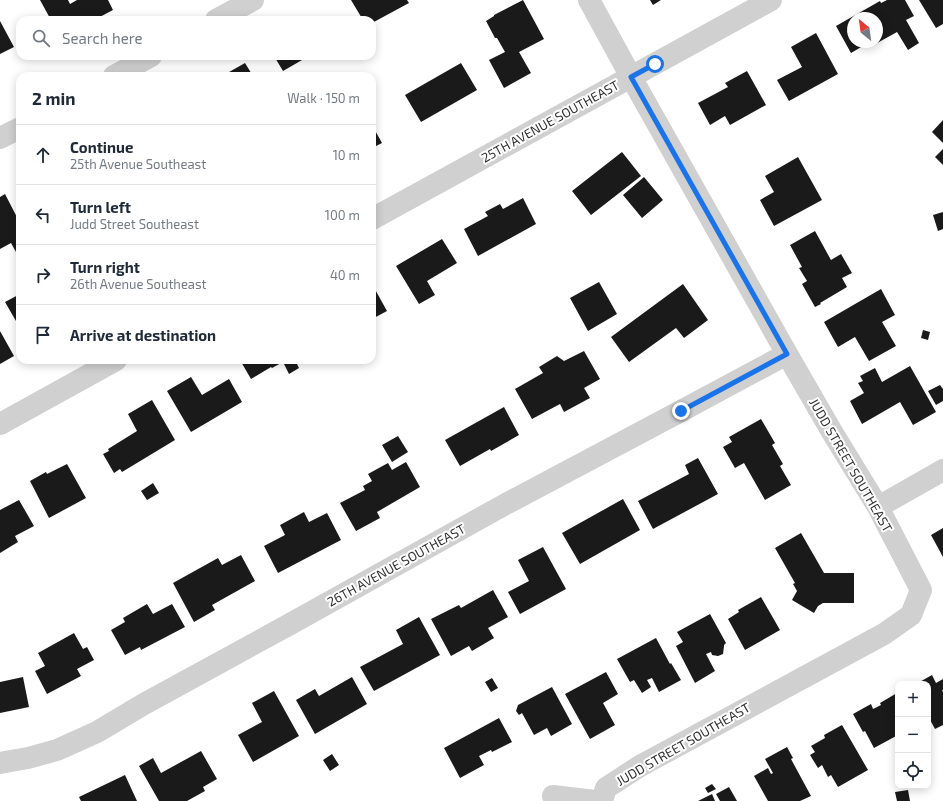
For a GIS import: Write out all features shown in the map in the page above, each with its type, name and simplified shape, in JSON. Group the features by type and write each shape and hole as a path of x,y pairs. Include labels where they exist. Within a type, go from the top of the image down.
{"street":[{"path":"223,16 253,0"},
{"name":"JUDD STREET SOUTHEAST","path":"589,0 787,354 878,507 920,590 911,615 884,634 640,766 606,788 602,801"},
{"name":"25TH AVENUE SOUTHEAST","path":"376,217 771,0"},
{"path":"121,72 144,60"},
{"path":"0,138 16,130"},
{"name":"26TH AVENUE SOUTHEAST","path":"0,763 28,758 57,750 97,732 144,704 504,505 787,354"},
{"path":"0,424 109,364"},
{"path":"878,507 943,470"},
{"path":"553,796 595,801"}],"building":[{"path":"40,0 68,0 70,4 77,0 108,0 113,10 102,16 49,16"},
{"path":"351,0 407,0 409,3 376,21 376,16 361,16"},
{"path":"523,0 544,39 519,52 531,73 504,88 489,60 505,52 497,38 495,38 486,21 494,15"},
{"path":"650,0 661,0 653,5"},
{"path":"887,0 905,0 914,16 906,20 919,43 908,50 897,32 883,40 883,12 861,12 880,1 881,3"},
{"path":"919,0 943,0 943,24 936,28"},
{"path":"847,20 847,46 836,26"},
{"path":"0,21 14,47 0,54"},
{"path":"816,33 838,74 789,101 777,80 802,67 791,47"},
{"path":"848,48 860,48 851,53"},
{"path":"276,60 302,60 283,71"},
{"path":"245,63 251,72 229,72"},
{"path":"461,63 477,90 421,122 405,95"},
{"path":"747,71 766,105 730,125 725,116 710,125 698,103 728,87 725,83"},
{"path":"943,120 943,143 932,132"},
{"path":"376,132 382,143 376,146"},
{"path":"943,149 943,165 935,157"},
{"path":"622,152 641,176 591,215 572,191"},
{"path":"798,157 822,200 774,226 760,200 774,192 765,176"},
{"path":"644,177 663,200 642,218 623,195"},
{"path":"5,194 16,215 16,252 11,243 0,249 0,197"},
{"path":"523,198 536,224 478,256 464,229 488,216 485,212 500,204 503,209"},
{"path":"943,212 943,229 938,231 933,215"},
{"path":"815,231 831,260 841,254 852,273 842,278 847,287 815,307 802,284 807,281 799,268 802,267 790,245"},
{"path":"442,239 457,263 427,281 435,295 419,304 396,266"},
{"path":"599,282 617,314 588,331 570,298"},
{"path":"683,284 708,320 684,338 676,328 629,362 611,337"},
{"path":"881,289 895,315 882,322 896,346 869,361 855,337 838,347 824,322"},
{"path":"376,291 387,311 376,317"},
{"path":"16,296 16,321 5,302"},
{"path":"923,330 930,332 928,340 921,338"},
{"path":"0,331 14,356 0,364"},
{"path":"584,351 600,379 584,388 590,398 564,412 560,404 532,419 515,389 543,373 539,367 557,356 564,361"},
{"path":"242,364 279,364 272,368 271,367 251,379"},
{"path":"284,364 297,364 299,368 289,374"},
{"path":"910,366 936,412 913,425 900,402 862,424 850,401 864,393 858,383 863,381 860,376 875,368 882,382"},
{"path":"191,377 202,395 229,379 242,402 191,432 167,391"},
{"path":"940,385 943,389 943,401 936,405 928,391"},
{"path":"152,400 175,440 122,472 120,469 114,473 103,454 109,451 108,449 137,431 128,414"},
{"path":"504,407 519,435 460,466 445,440"},
{"path":"761,419 775,443 772,445 783,464 780,466 791,485 765,500 744,463 735,468 723,447 732,442 729,437"},
{"path":"398,436 408,452 392,462 382,445"},
{"path":"698,458 718,494 653,529 638,501 689,474 685,465"},
{"path":"406,462 420,487 377,512 380,518 356,531 340,503 365,490 363,486 372,481 368,474 388,463 392,470"},
{"path":"67,464 86,498 49,518 30,481 46,472 47,474"},
{"path":"153,483 159,493 147,500 141,491"},
{"path":"623,499 640,530 580,564 562,533"},
{"path":"19,500 34,526 15,536 18,542 0,553 0,510"},
{"path":"304,512 309,522 327,513 341,540 278,573 264,546 285,535 280,525"},
{"path":"943,528 943,557 931,535"},
{"path":"801,533 824,573 854,573 854,603 823,603 818,606 814,613 792,600 797,591 793,584 795,583 775,548"},
{"path":"543,547 566,589 520,614 508,592 529,581 518,560"},
{"path":"241,555 255,581 212,605 215,610 194,622 173,583 218,558 222,565"},
{"path":"493,590 508,617 488,628 494,638 472,651 469,646 451,656 431,619 459,605 461,608"},
{"path":"761,597 780,630 745,650 728,619 739,612 738,610"},
{"path":"147,604 153,614 172,604 185,627 141,650 140,647 125,655 111,630 125,622 123,618"},
{"path":"710,614 726,643 724,645 723,654 718,656 712,655 711,652 706,654 715,671 695,683 676,646 683,642 677,632"},
{"path":"419,617 440,655 374,691 360,667 403,644 396,630"},
{"path":"74,633 83,649 87,647 94,660 77,669 81,676 47,694 35,671 45,666 38,653"},
{"path":"656,638 670,664 671,663 681,680 659,692 652,678 647,680 651,687 642,693 634,680 630,682 617,659"},
{"path":"606,672 618,694 603,703 615,725 590,739 565,694"},
{"path":"932,675 936,683 943,679 943,725 935,729 931,722 931,681 921,681"},
{"path":"23,677 29,707 0,713 0,682"},
{"path":"352,677 367,704 315,734 296,700 315,689 319,696"},
{"path":"492,678 498,688 491,692 485,682"},
{"path":"552,687 572,724 551,736 547,728 534,735 522,713 519,715 516,711 518,705"},
{"path":"274,691 299,736 253,762 238,735 262,722 252,703"},
{"path":"895,694 895,737 874,748 865,731 863,732 853,714 871,704 873,709 881,705 880,703"},
{"path":"499,718 512,742 492,752 491,750 479,756 484,765 460,778 444,748"},
{"path":"842,725 868,770 838,787 831,775 828,777 822,765 818,768 810,755 815,752 811,746 825,738 824,735"},
{"path":"787,747 793,758 791,759 811,796 800,801 768,801 754,776 768,768 771,774 773,773 765,759"},
{"path":"201,751 217,779 203,787 205,791 187,801 159,801 139,766 153,758 161,773"},
{"path":"332,754 339,765 330,771 323,760"},
{"path":"125,775 137,801 81,801 79,797"},
{"path":"712,784 716,789 708,793 705,788"},
{"path":"729,787 737,801 720,801 716,794"},
{"path":"908,790 910,801 897,801 895,792"},
{"path":"712,794 715,801 698,801"}],"route":[{"path":"655,64 631,77 787,354 681,411"}]}
